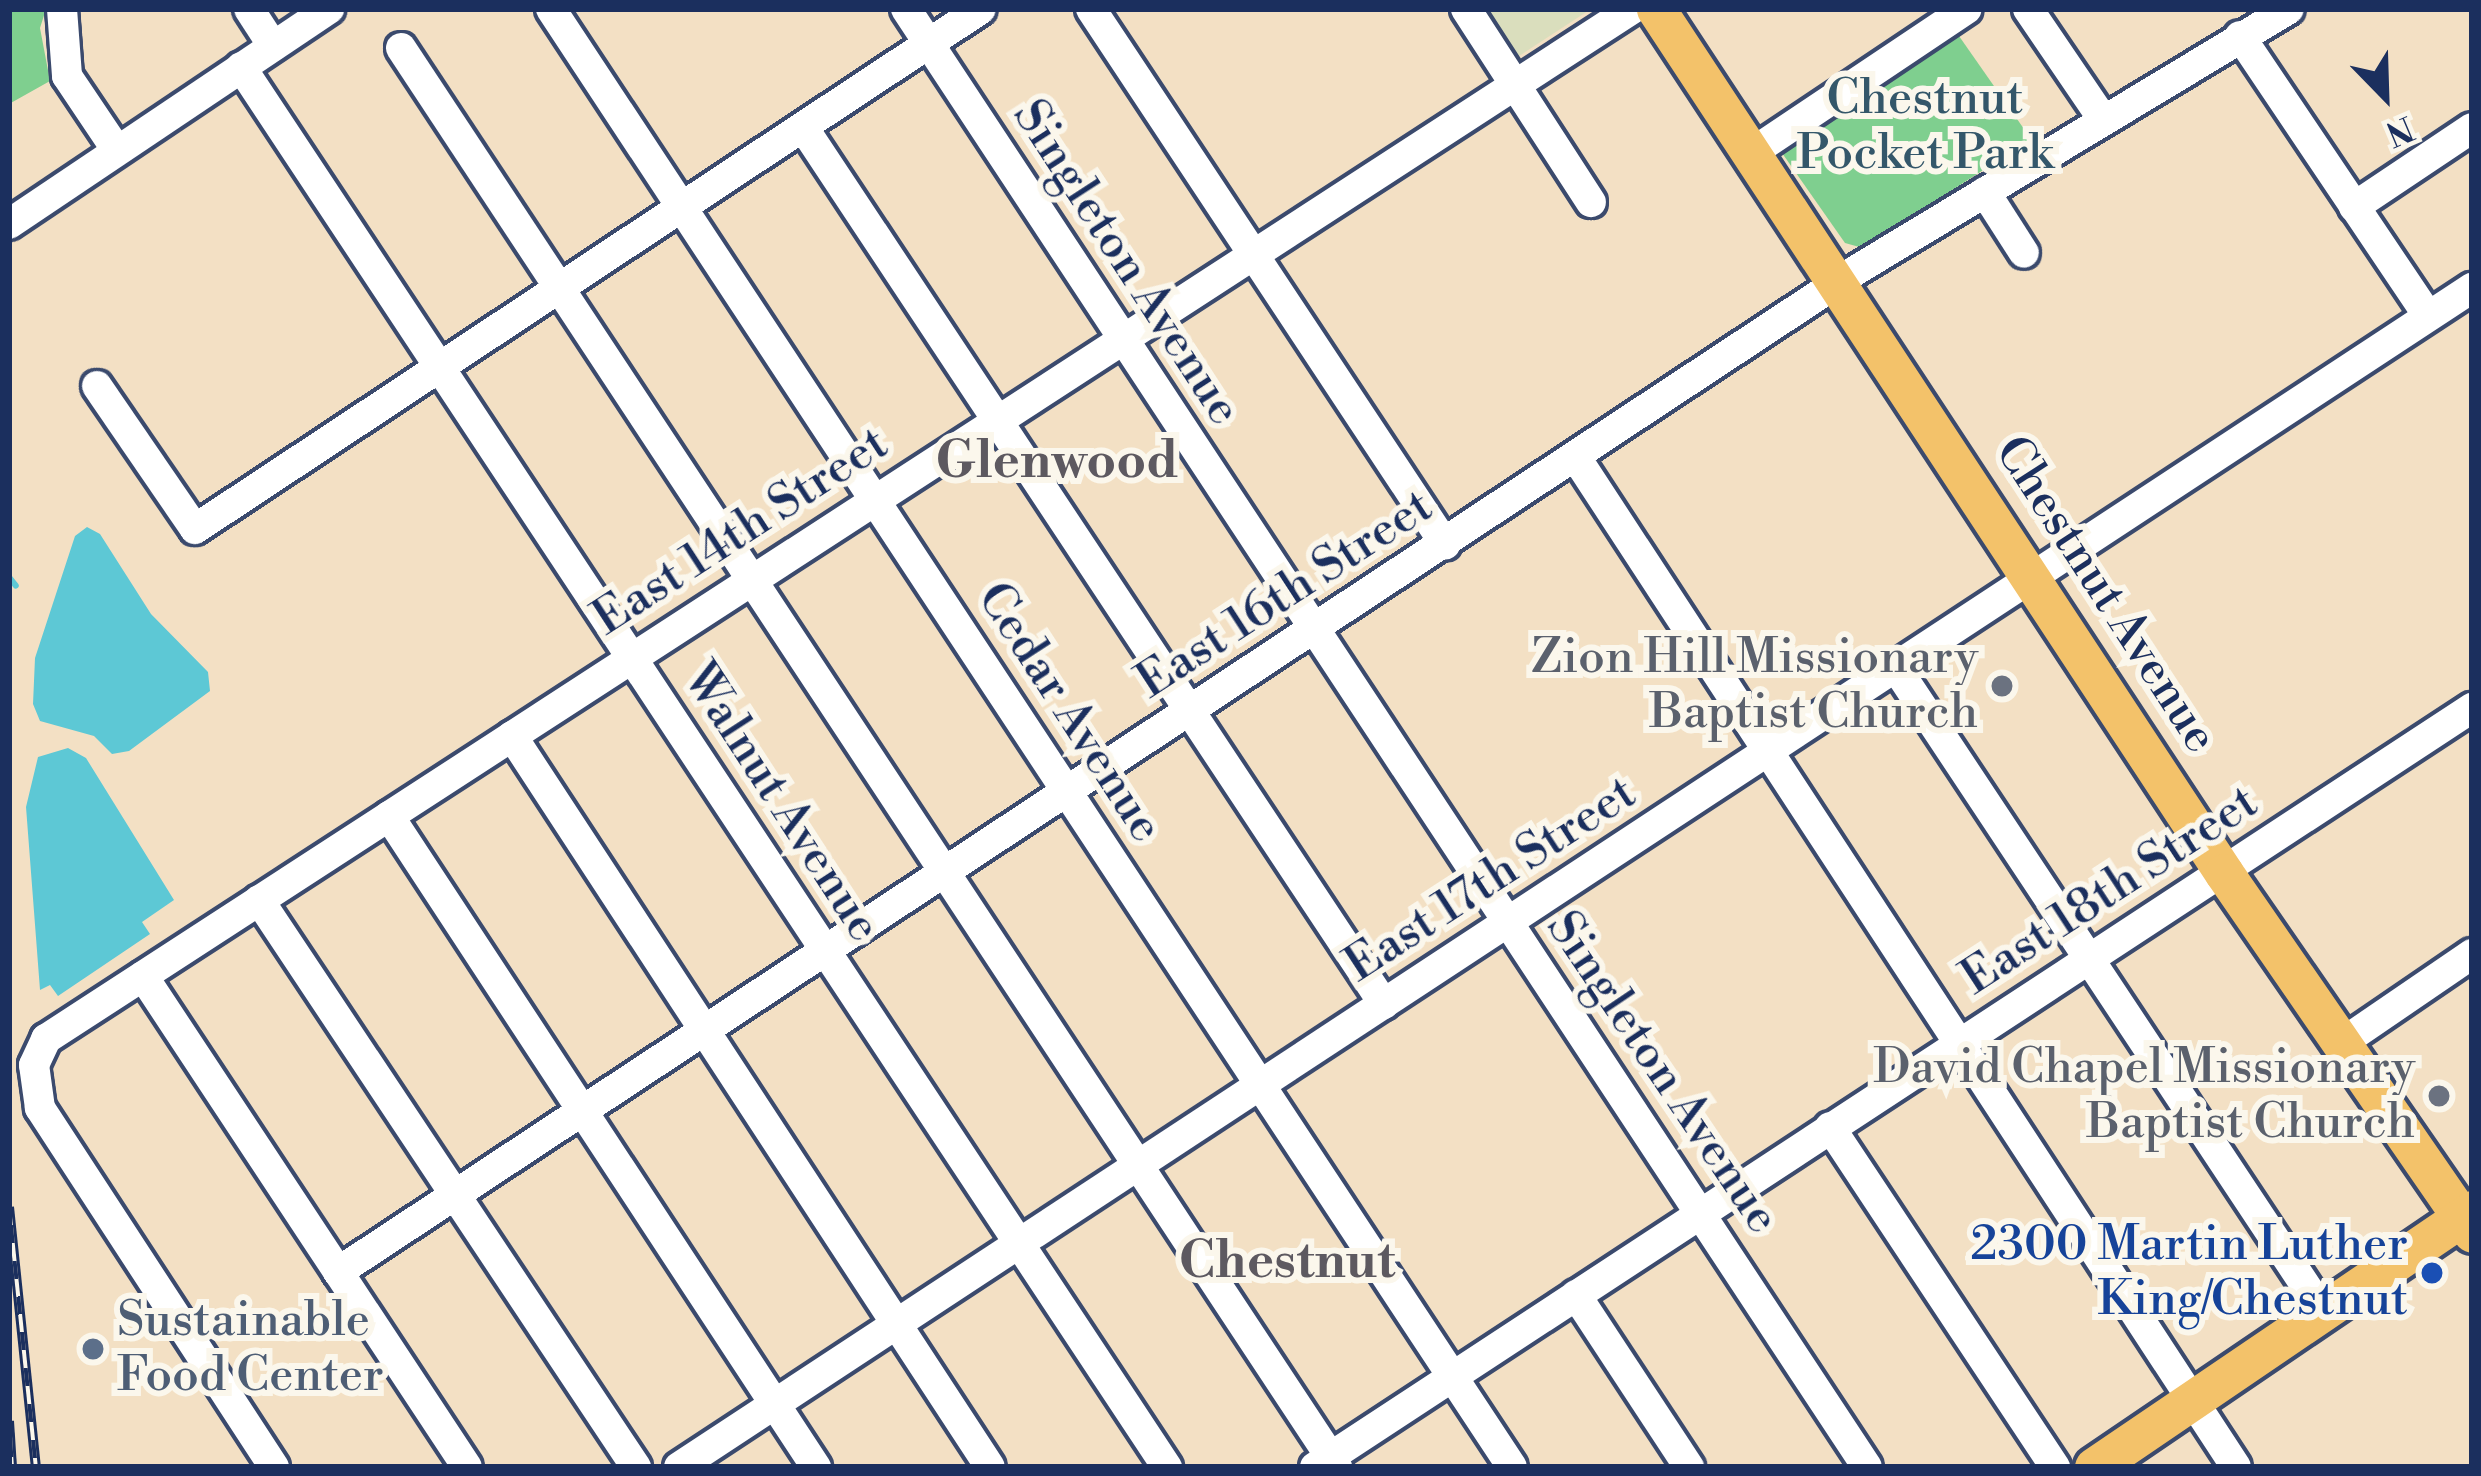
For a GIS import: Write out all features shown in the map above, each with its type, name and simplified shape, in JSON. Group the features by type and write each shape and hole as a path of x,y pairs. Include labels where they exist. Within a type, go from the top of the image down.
{"main road":[{"name":"Chestnut Avenue","path":"1656,9 2034,574 2339,1045 2468,1220"},
{"path":"2094,1467 2468,1220"}],"street":[{"path":"62,9 67,76 116,149"},
{"path":"249,9 273,46"},
{"path":"9,224 329,9"},
{"name":"Cedar Avenue","path":"551,9 1512,1467"},
{"name":"Singleton Avenue","path":"906,9 1868,1467"},
{"path":"97,386 195,529 982,9"},
{"path":"1091,9 1445,544"},
{"path":"1466,9 1591,202"},
{"name":"East 14th Street","path":"274,1467 33,1089 46,1039 1632,9"},
{"path":"1753,152 1967,9"},
{"path":"2028,9 2102,118"},
{"name":"East 16th Street","path":"338,1272 1839,284 2102,118 2289,9"},
{"path":"2240,36 2428,316"},
{"path":"401,48 945,871 1327,1464"},
{"name":"Walnut Avenue","path":"241,67 1167,1467"},
{"path":"803,127 1384,1004"},
{"path":"2354,207 2472,128"},
{"path":"1985,192 2024,253"},
{"name":"East 17th Street","path":"679,1467 2472,288"},
{"path":"1577,458 1962,1040 2236,1467"},
{"path":"1895,666 2323,1312"},
{"name":"East 18th Street","path":"1327,1464 1702,1211 2472,708"},
{"path":"512,736 990,1467"},
{"path":"389,816 816,1467"},
{"path":"259,901 636,1467"},
{"path":"2339,1045 2472,954"},
{"path":"142,976 467,1467"},
{"path":"1830,1127 2055,1467"},
{"path":"1576,1295 1690,1467"}],"shaded area":[{"path":"1478,9 1591,9 1513,60"}],"green space":[{"path":"9,9 46,9 40,28 50,81 9,104"},
{"name":"Chestnut Pocket Park","path":"1952,26 2031,139 1863,248 1845,243 1775,143"}],"water":[{"path":"87,527 100,534 151,614 208,672 210,691 129,751 112,754 94,736 40,721 33,704 35,658 75,536"},
{"path":"68,748 86,758 174,900 142,922 150,934 58,996 50,985 40,990 26,807 38,757"}],"waterway":[{"path":"9,577 16,586"}],"railway":[{"path":"9,1207 36,1467"},
{"path":"9,1421 12,1467"}],"place":[{"name":"Zion Hill Missionary Baptist Church","path":"2002,686"},
{"name":"David Chapel Missionary Baptist Church","path":"2439,1096"},
{"name":"2300 Martin Luther King/Chestnut","path":"2432,1273"},
{"name":"Sustainable Food Center","path":"93,1349"}],"district":[{"name":"Glenwood","path":"1057,462"},
{"name":"Chestnut","path":"1287,1262"}]}
